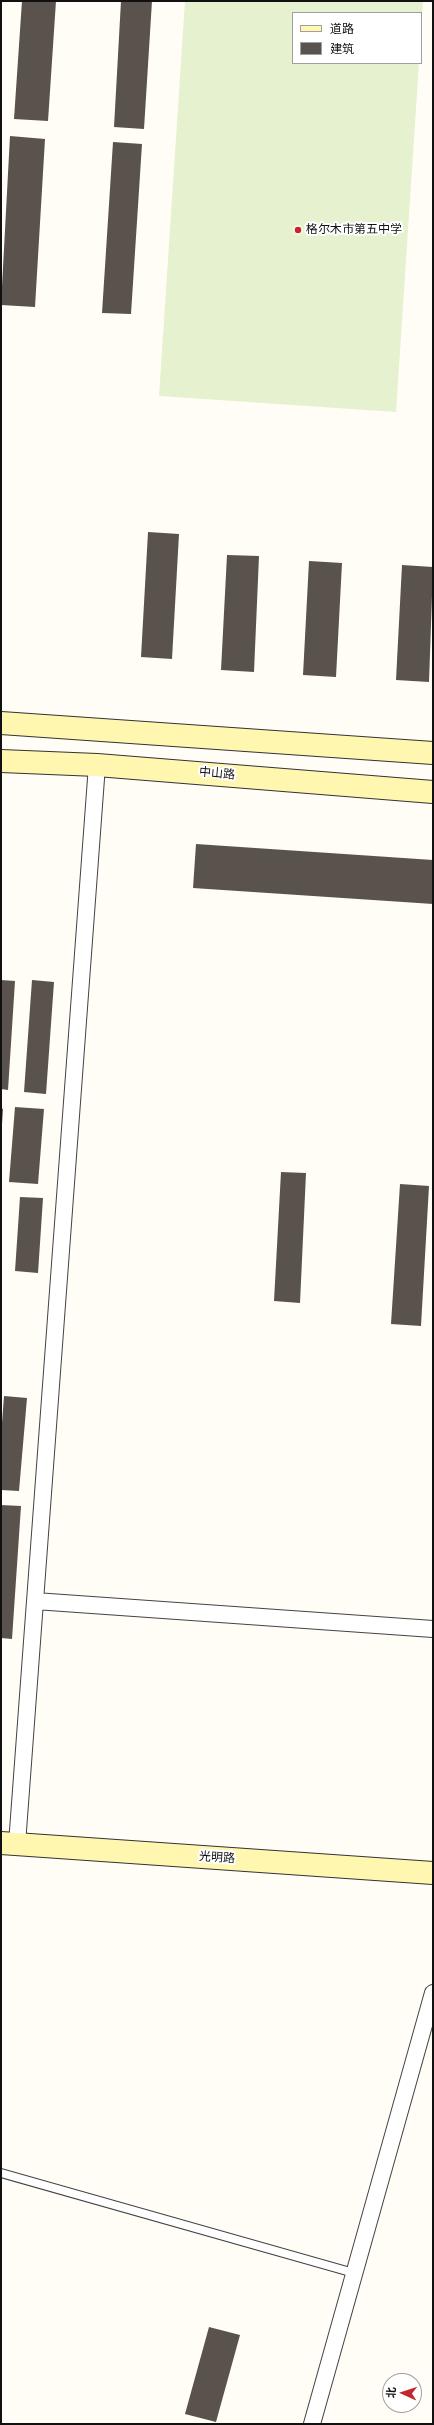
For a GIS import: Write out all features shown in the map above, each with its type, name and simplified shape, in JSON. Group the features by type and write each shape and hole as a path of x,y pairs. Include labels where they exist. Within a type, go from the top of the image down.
{"main road":[{"path":"1,723 433,753"},
{"name":"中山路","path":"1,761 97,765 433,792"},
{"name":"光明路","path":"9,1843 433,1873"}],"street":[{"path":"9,1843 35,1601 97,765"},
{"path":"35,1601 433,1629"},
{"path":"312,2424 433,1993"}],"lane":[{"path":"1,2173 354,2272"}],"green space":[{"name":"格尔木市第五中学","path":"185,1 423,1 422,18 422,12 292,12 292,64 419,64 396,412 159,396"}],"building":[{"path":"22,1 56,1 48,121 14,119"},
{"path":"121,1 152,1 144,129 114,127"},
{"path":"10,136 45,139 35,307 1,305"},
{"path":"113,142 142,144 131,314 102,313"},
{"path":"148,532 179,534 172,659 141,657"},
{"path":"227,555 259,556 254,672 221,670"},
{"path":"309,561 342,563 336,677 303,675"},
{"path":"402,565 433,567 429,682 396,680"},
{"path":"196,844 433,860 433,904 193,888"},
{"path":"1,980 15,981 8,1090 1,1089"},
{"path":"32,980 54,982 46,1094 24,1092"},
{"path":"15,1107 44,1109 38,1184 9,1182"},
{"path":"1,1108 3,1109 2,1124 1,1124"},
{"path":"281,1172 306,1173 300,1303 274,1301"},
{"path":"400,1184 429,1186 421,1326 391,1324"},
{"path":"20,1197 43,1198 38,1273 15,1271"},
{"path":"4,1396 27,1398 19,1491 1,1490 1,1436"},
{"path":"1,1505 21,1506 12,1639 1,1638"},
{"path":"209,2327 240,2335 216,2422 185,2414"}],"place":[{"name":"格尔木市第五中学","path":"298,230"}]}
